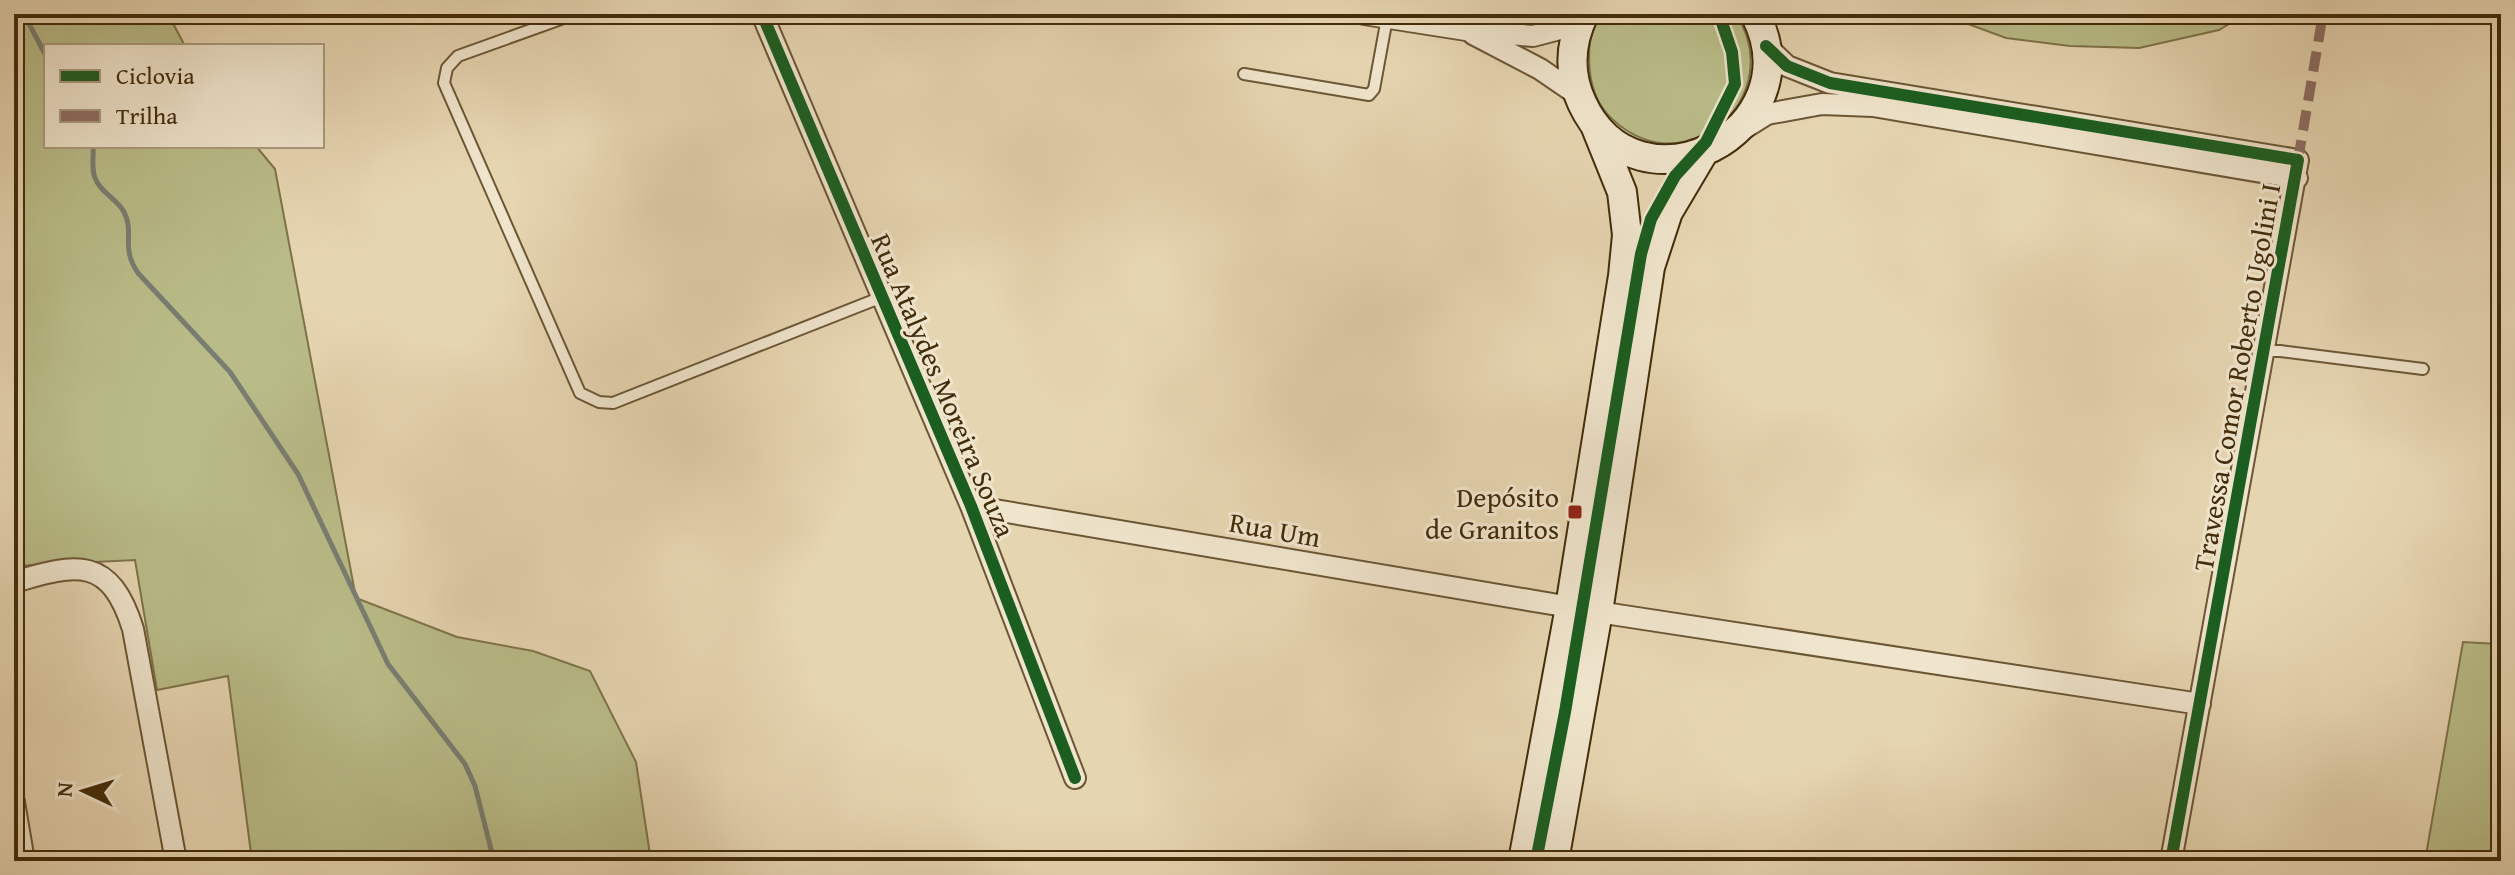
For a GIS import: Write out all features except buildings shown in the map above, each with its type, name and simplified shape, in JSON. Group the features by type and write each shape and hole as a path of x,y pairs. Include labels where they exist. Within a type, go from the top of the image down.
{"main road":[{"path":"1595,125 1617,144 1645,156 1674,159 1703,153 1733,136 1749,117 1761,95 1766,71 1766,46 1755,14"},
{"path":"1523,861 1570,607 1627,235 1622,192 1595,125 1578,95 1572,67 1575,38 1582,19"},
{"path":"1554,861 1598,612 1650,267 1668,212 1703,153"}],"street":[{"name":"Rua Atalydes Moreira Souza","path":"762,14 971,506 1075,778"},
{"path":"1364,14 1466,30 1533,36 1582,19"},
{"path":"1466,30 1540,69 1578,95"},
{"name":"Travessa Comor Roberto Ugolini I","path":"1766,46 1787,66 1830,83 2298,169"},
{"name":"Travessa Comor Roberto Ugolini I","path":"1733,136 1767,114 1822,104 1873,106 2298,169"},
{"name":"Travessa Comor Roberto Ugolini I","path":"2171,861 2298,169"},
{"name":"Rua Um","path":"971,506 1570,607"},
{"path":"14,582 72,568 92,571 117,589 133,629 176,861"},
{"path":"1598,612 2200,704"},
{"path":"14,802 24,861"}],"lane":[{"path":"575,14 458,56 447,68 444,83 580,393 599,402 613,403 882,297"},
{"path":"1244,74 1369,95 1374,89 1387,18"},
{"path":"2265,351 2423,369"}],"green space":[{"path":"14,14 168,14 184,44 44,44 44,148 258,148 275,169 356,598 457,637 533,651 590,671 636,762 651,861 252,861 228,676 157,690 135,560 14,566"},
{"path":"1602,14 1736,14 1749,44 1750,73 1741,99 1725,121 1702,136 1676,143 1648,140 1619,125 1599,102 1590,73 1590,42"},
{"path":"1941,14 2245,14 2219,30 2139,48 2070,46 2006,38"},
{"path":"2501,620 2501,861 2425,861 2463,642 2497,644"}],"waterway":[{"path":"24,14 44,52"},
{"path":"93,148 95,178 124,212 130,255 138,273 230,372 298,474 388,664 465,764 475,786 494,861"}],"marked path":[{"path":"2298,160 2323,14"}],"cycle path":[{"path":"762,14 971,506 1075,778"},
{"path":"1536,861 1565,712 1641,254 1651,219 1675,176 1706,142 1735,84 1732,52 1719,14"},
{"path":"1766,46 1787,66 1830,83 2298,160 2171,861"}],"place":[{"name":"Depósito de Granitos","path":"1575,512"}]}
